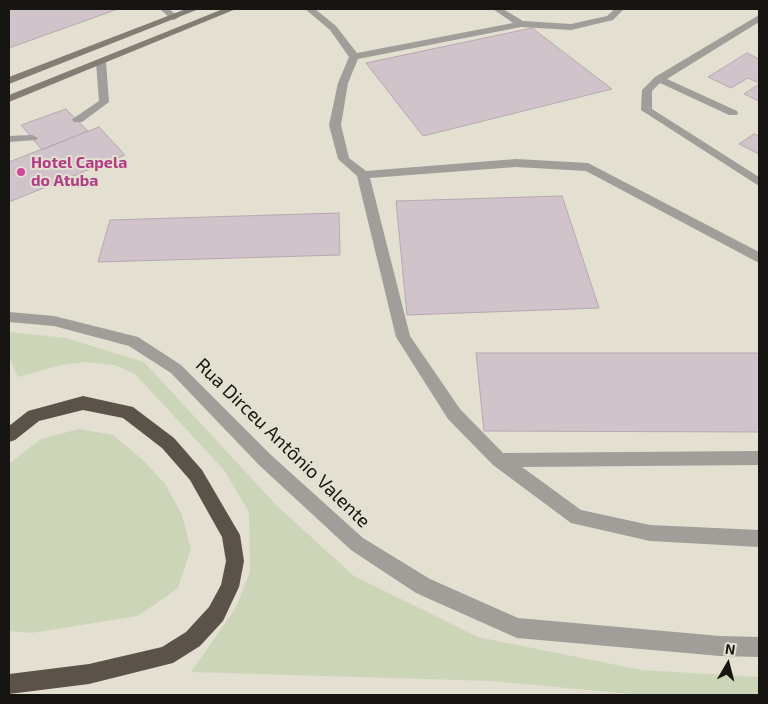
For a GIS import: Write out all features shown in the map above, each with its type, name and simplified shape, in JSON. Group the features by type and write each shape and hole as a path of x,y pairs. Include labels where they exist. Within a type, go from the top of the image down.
{"highway":[{"path":"9,435 34,416 83,403 127,412 168,443 196,475 231,536 235,561 230,587 216,614 194,638 166,656 89,674 9,684"}],"main road":[{"path":"9,81 194,9"},
{"path":"9,99 231,9"}],"street":[{"path":"164,9 174,16"},
{"path":"310,9 333,28 354,57"},
{"path":"497,9 521,24"},
{"path":"354,57 521,24 571,27 610,18 620,9"},
{"path":"759,18 659,79 647,90 646,110 759,182"},
{"path":"354,57 343,83 335,124 344,160 363,175 403,337 454,414 499,460 577,516 650,534 759,539"},
{"path":"78,120 104,102 101,62"},
{"path":"659,79 733,113"},
{"path":"9,139 32,138"},
{"path":"363,175 516,163 588,168 759,258"},
{"name":"Rua Dirceu Antônio Valente","path":"9,317 54,321 133,341 176,369 264,460 357,544 423,586 517,628 759,648"},
{"path":"499,460 759,458"}],"green space":[{"path":"9,332 66,338 144,362 277,506 354,576 478,637 641,670 759,677 759,695 642,695 492,681 191,672 235,609 250,572 249,512 224,470 135,374 114,365 84,362 61,365 18,377 9,357"},
{"path":"79,429 113,435 143,460 165,484 182,515 191,549 178,588 138,616 31,633 9,631 9,464 41,439"}],"building":[{"path":"9,9 118,9 9,48"},
{"path":"532,28 612,89 423,136 366,63"},
{"path":"747,53 759,59 759,83 748,78 731,88 708,77"},
{"path":"759,84 759,101 744,94"},
{"path":"66,109 88,131 42,150 21,125"},
{"path":"99,127 125,155 9,202 9,162"},
{"path":"754,134 759,136 759,154 739,144"},
{"path":"562,196 599,308 407,315 396,201"},
{"path":"339,213 340,255 98,262 110,220"},
{"path":"476,353 759,353 759,432 484,431"}],"place":[{"name":"Hotel Capela do Atuba","path":"21,172"}]}
